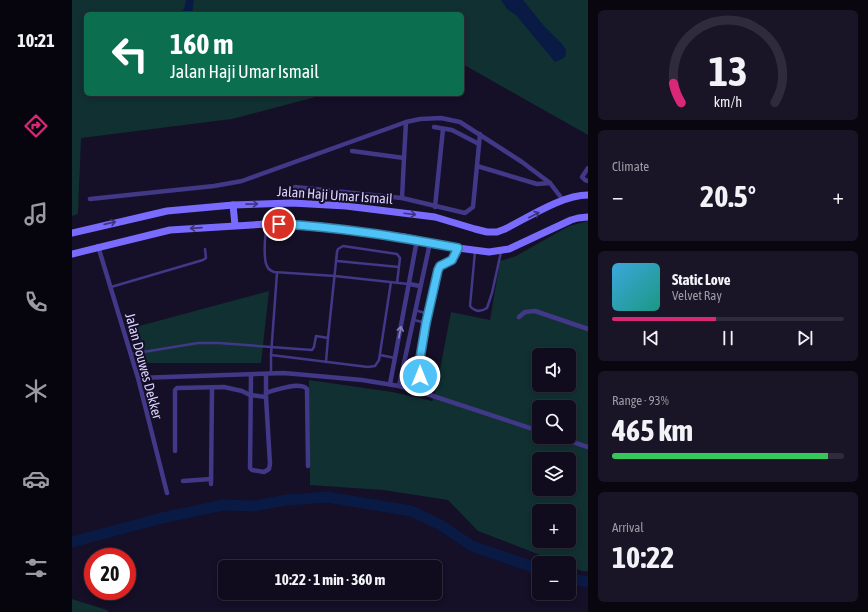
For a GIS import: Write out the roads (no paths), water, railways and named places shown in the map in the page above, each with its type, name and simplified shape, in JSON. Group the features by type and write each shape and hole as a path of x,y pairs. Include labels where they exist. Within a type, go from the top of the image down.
{"main road":[{"name":"Jalan Haji Umar Ismail","path":"72,233 167,211 233,204 292,203 346,206 435,217 475,230 492,232 505,229 563,200 580,195 588,195"},
{"path":"233,204 235,225"},
{"path":"72,254 98,246 170,230 266,224 318,226 488,252 509,249 570,220 588,217"}],"street":[{"path":"90,199 214,186 242,181 406,122 420,119 441,118 460,122 522,162 550,183 563,200"},
{"path":"402,198 406,122"},
{"path":"434,127 452,130 479,144"},
{"path":"435,207 443,129"},
{"path":"295,187 402,198 464,214 474,207 480,134"},
{"path":"352,151 404,158"},
{"path":"477,166 537,184 550,183"},
{"path":"588,168 582,177 584,180 588,180"},
{"path":"390,384 417,240"},
{"path":"399,386 430,243"},
{"name":"Jalan Douwes Dekker","path":"98,246 138,378 167,493"},
{"path":"409,284 420,286"},
{"path":"519,317 525,312 535,311 588,329"},
{"path":"138,378 284,373 362,380 399,386 532,429"},
{"path":"251,374 250,468 252,470 264,472 268,469 270,464 266,395 268,374"},
{"path":"174,451 175,390 180,388 224,387 242,391 250,395 266,395 287,387 301,386 307,389 308,466"},
{"path":"183,481 211,481 212,388"},
{"path":"576,443 588,447"}],"lane":[{"path":"266,224 266,262 270,269 277,273 335,276 409,284"},
{"path":"326,362 338,249 343,246 397,254 400,258 397,283"},
{"path":"429,380 420,376 418,370 426,323 438,270 440,266 452,260 458,248"},
{"path":"110,288 203,260 206,258 205,249"},
{"path":"475,251 470,306 472,309 477,311 483,311 487,308 492,293 501,251"},
{"path":"336,261 399,267"},
{"path":"268,374 272,347 277,273"},
{"path":"271,355 372,367 378,363 380,355 391,282"},
{"path":"415,310 428,314"},
{"path":"413,320 426,323"},
{"path":"131,354 198,343 312,350 314,348 316,336 328,338"},
{"path":"380,355 395,358"}],"water":[{"path":"186,0 194,0 192,12 181,12 184,9"},
{"path":"501,0 523,0 544,26 563,45 566,50 566,55 564,58 555,62 516,15 507,9"}],"waterway":[{"path":"72,542 162,518 223,505 254,506 286,500 327,497 411,511 439,524 472,546 532,567"},
{"path":"576,579 588,582"}]}
